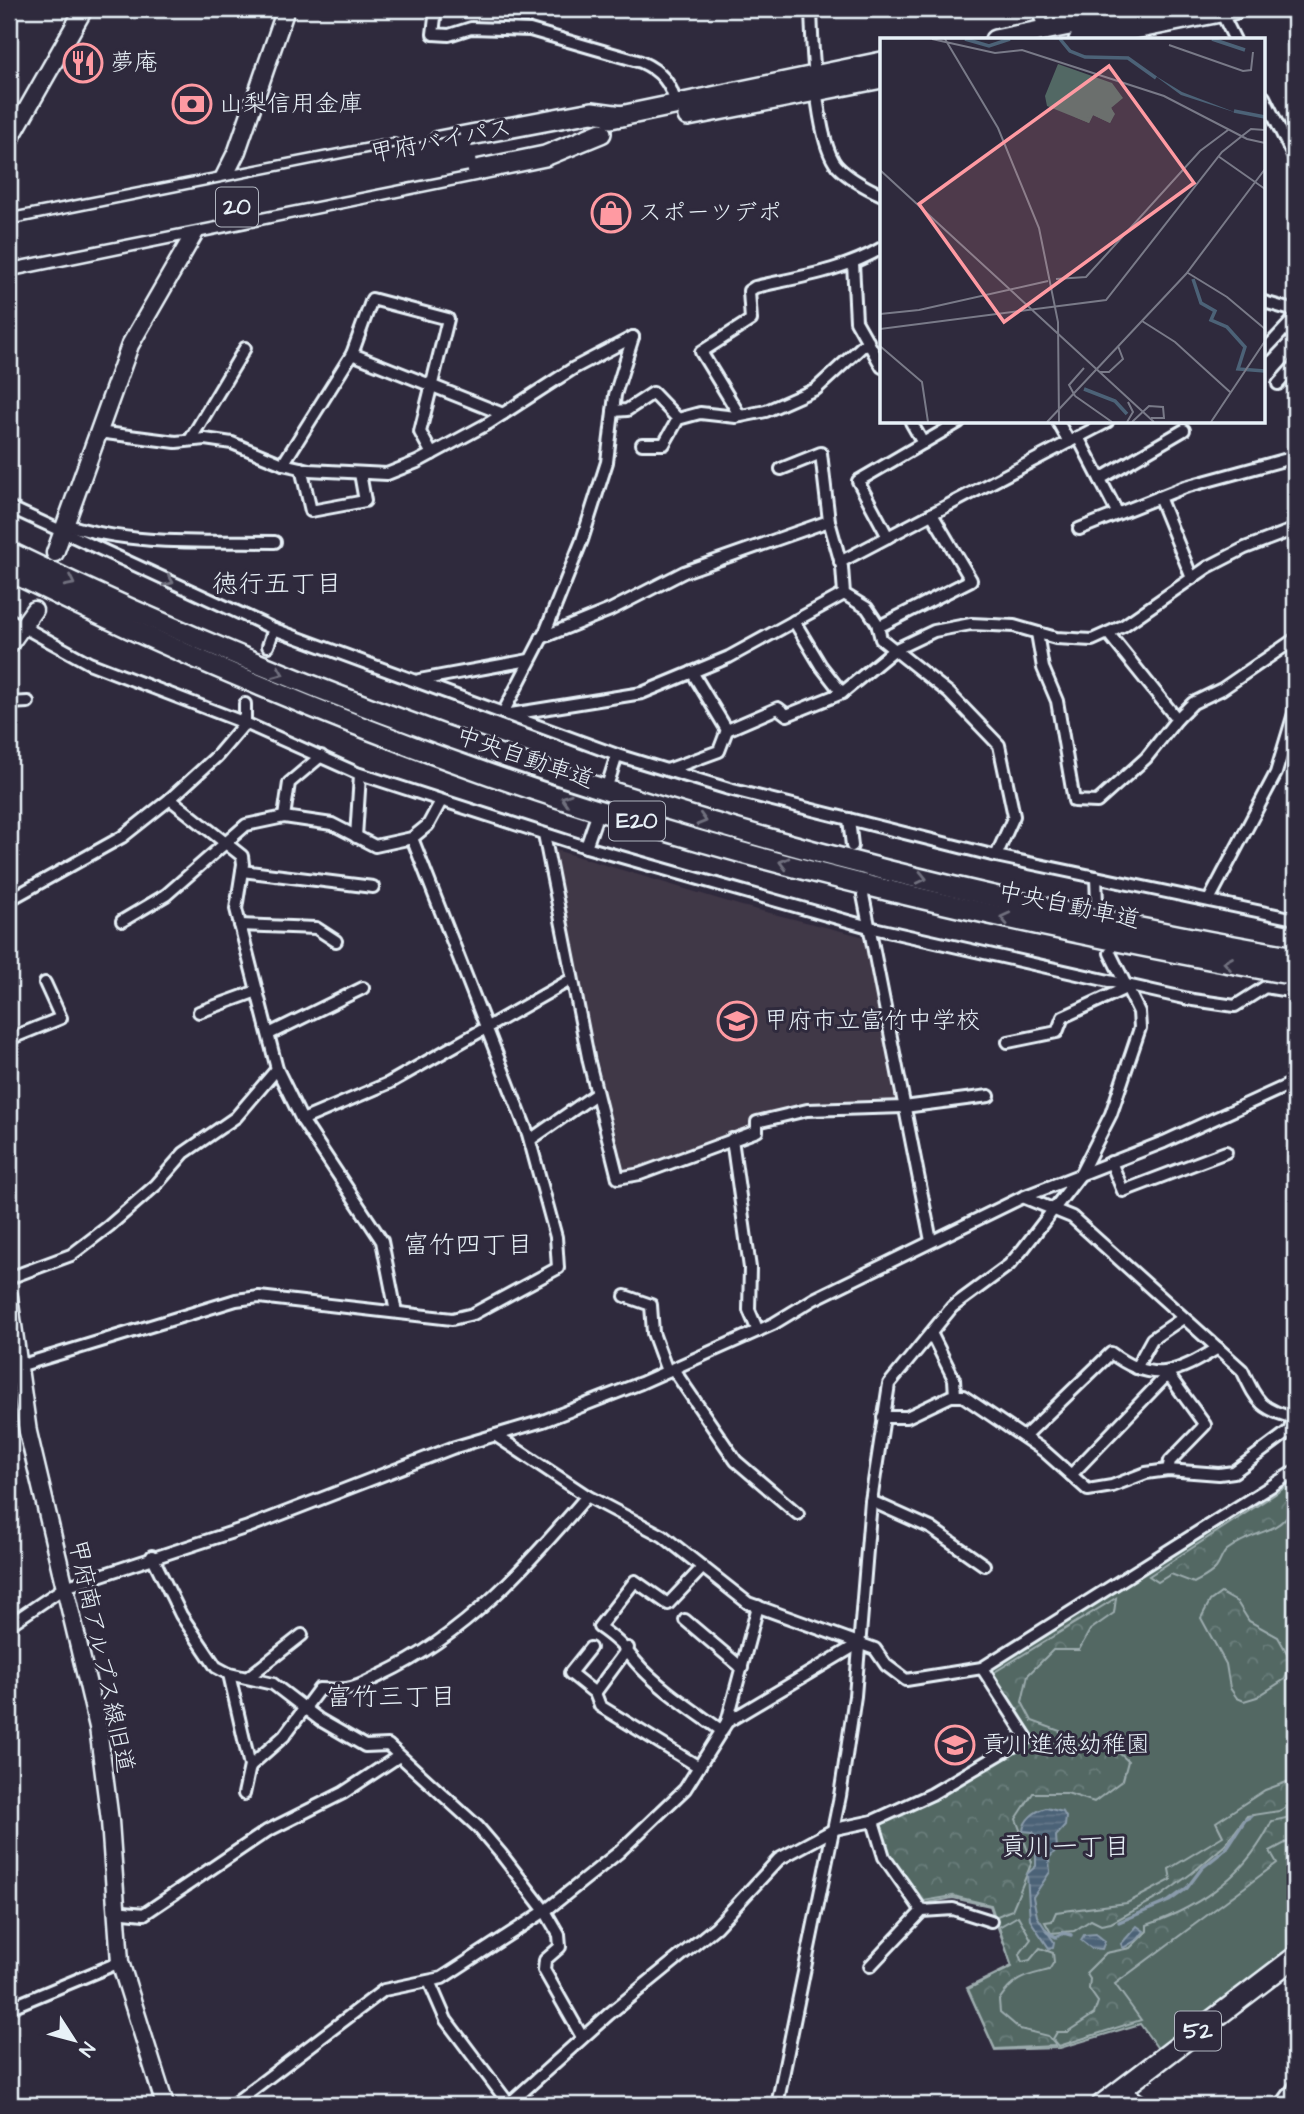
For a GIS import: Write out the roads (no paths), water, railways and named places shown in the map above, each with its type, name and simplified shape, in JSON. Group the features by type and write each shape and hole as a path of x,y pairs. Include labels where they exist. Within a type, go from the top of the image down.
{"highway":[{"path":"1005,38 1149,9"},
{"path":"1089,38 1228,10"},
{"name":"甲府バイパス","path":"9,236 464,153 601,134 816,83 880,63"},
{"name":"甲府バイパス","path":"9,252 676,105 816,83 880,78"},
{"path":"9,224 592,112 622,116"},
{"path":"9,266 545,156 601,134"},
{"name":"中央自動車道","path":"9,552 224,651 360,706 622,797 899,873 1205,941 1295,957"},
{"name":"中央自動車道","path":"9,571 218,667 354,722 491,775 617,815 794,865 983,913 1295,975"},
{"name":"52","path":"1101,2105 1295,1957"}],"street":[{"path":"9,141 84,9"},
{"path":"55,553 130,345 198,228 237,151 286,9"},
{"path":"436,9 433,34 449,35 471,28 530,30 641,62 657,69 666,79 676,105"},
{"path":"811,9 816,83 828,152 837,166 851,179 880,194"},
{"path":"1037,9 1045,30"},
{"path":"1228,10 1235,38"},
{"path":"1266,101 1295,160"},
{"path":"740,416 701,352 751,320 749,291 754,287 853,263 880,249"},
{"path":"853,263 856,321 880,363"},
{"path":"282,464 352,354 372,299 448,319 420,432 432,454"},
{"path":"1266,303 1295,311"},
{"path":"1266,349 1295,318"},
{"path":"98,432 176,442 205,439 232,443 282,464 301,468 387,474 432,454 503,414 574,368 633,337 612,411 607,461 582,540 506,714"},
{"path":"642,443 664,444 678,419 700,413 740,416 766,411 816,389 868,341"},
{"path":"190,440 245,348"},
{"path":"352,354 503,414"},
{"path":"1278,384 1295,365"},
{"path":"612,411 627,410 653,393 678,419"},
{"path":"912,424 923,443"},
{"path":"888,537 858,481 955,424"},
{"path":"1060,424 1074,439 1100,479 1117,512"},
{"path":"840,562 1103,424"},
{"path":"1100,479 1184,430"},
{"path":"781,469 821,453 829,521 840,562 844,594"},
{"path":"1079,529 1159,496 1295,457"},
{"path":"301,468 311,511 365,501 360,473"},
{"path":"1159,496 1192,578"},
{"path":"9,507 64,528 274,629 617,755 849,819 996,856 1295,919"},
{"path":"878,627 971,580 932,514"},
{"path":"541,638 610,610 684,572 829,521"},
{"path":"64,528 94,534 176,540 275,542"},
{"path":"667,770 719,751 727,730 778,708 787,715 842,693 894,650 934,631 971,624 1014,626 1056,638 1092,640 1108,633 1192,578 1245,548 1295,530"},
{"path":"844,594 867,608 878,627 881,639 949,694 999,745 1014,816 996,856"},
{"path":"506,714 642,694 729,657 844,594"},
{"path":"9,645 16,623 34,610"},
{"path":"794,621 821,666 842,693"},
{"path":"16,623 89,663 245,723 321,755 360,775 586,848 869,927 965,951 1193,1000 1235,1006 1265,987 1295,992"},
{"path":"268,646 274,629"},
{"path":"1037,633 1043,668 1057,701 1074,801 1097,802 1146,758 1177,719 1193,704 1222,689 1295,639"},
{"path":"1108,633 1177,719"},
{"path":"416,681 529,660"},
{"path":"692,672 727,730"},
{"path":"9,703 28,702"},
{"path":"9,900 122,837 170,799 217,756 245,723 245,704"},
{"path":"1209,900 1276,773 1295,710"},
{"path":"284,817 289,783 321,755"},
{"path":"609,780 617,755"},
{"path":"356,837 360,775"},
{"path":"170,799 229,843 242,856 236,909 277,1069 302,1120 382,1241 396,1312"},
{"path":"122,921 166,895 229,843 246,825 284,817 332,824 375,846 412,838 428,825 441,801"},
{"path":"849,819 852,846"},
{"path":"586,848 595,821"},
{"path":"544,834 596,1094 618,1178 640,1174 757,1132 757,1122 807,1110 904,1107 989,1096"},
{"path":"12,1368 236,1300 259,1297 452,1318 473,1314 558,1268 556,1237 530,1140 412,838"},
{"path":"242,871 373,887"},
{"path":"1096,877 1097,903"},
{"path":"863,895 931,1241"},
{"path":"240,925 316,928 336,942"},
{"path":"777,2105 835,1829 855,1696 871,1501 889,1384 952,1307 1009,1265 1080,1175 1111,1114 1140,1028 1139,1012 1110,953"},
{"path":"302,1120 389,1083 572,979"},
{"path":"9,1039 61,1018 45,983"},
{"path":"1008,1042 1057,1032 1063,1017 1124,985"},
{"path":"269,1034 363,988"},
{"path":"199,1013 257,991"},
{"path":"9,1278 71,1255 109,1226 156,1185 184,1153 236,1117 277,1069"},
{"path":"9,1625 65,1587 152,1556 248,1527 452,1448 498,1437 583,1406 670,1370 758,1331 814,1298 1023,1197 1295,1082"},
{"path":"530,1140 596,1094"},
{"path":"732,1139 750,1268 749,1310 758,1331"},
{"path":"1111,1162 1124,1191 1226,1152"},
{"path":"883,1417 907,1417 963,1395 1024,1437 1088,1490 1097,1491 1146,1472 1168,1470 1219,1475 1234,1472 1289,1431 1295,1418 1272,1413 1258,1403 1242,1370 1072,1217 1023,1197"},
{"path":"625,1296 651,1305 653,1333 670,1370 737,1461 798,1514"},
{"name":"甲府南アルプス線旧道","path":"9,1297 12,1368 98,1727 110,1821 120,1962 164,2105"},
{"path":"1136,1368 1152,1339 1183,1318"},
{"path":"931,1333 954,1379 955,1396"},
{"path":"1070,1475 1168,1374 1218,1348"},
{"path":"1024,1437 1111,1353 1136,1368 1168,1374 1205,1424 1170,1461 1168,1470"},
{"path":"498,1437 587,1496 663,1536 748,1603 875,1649 886,1665 906,1680 982,1668 1295,1471"},
{"path":"250,1766 284,1737 319,1689 348,1689 360,1685 408,1662 466,1623 519,1571 587,1496"},
{"path":"871,1501 931,1528 984,1565"},
{"path":"152,1556 181,1615 216,1667 229,1674 273,1684 306,1710 365,1746 388,1745 478,1828 545,1911 559,1936 560,1947 545,1960 544,1970 582,2037"},
{"path":"703,1567 668,1604 635,1581 599,1627 628,1648 635,1661 724,1726"},
{"path":"232,2105 384,1990 442,1978 545,1911 650,1824 685,1789 724,1726 758,1606"},
{"path":"685,1620 742,1668"},
{"path":"247,1678 302,1635"},
{"path":"724,1726 858,1644"},
{"path":"590,1648 570,1673 595,1693 600,1706 699,1767"},
{"path":"595,1693 628,1648"},
{"path":"429,1980 446,2020 509,2105 582,2037 716,1927 779,1859 835,1829 873,1821 932,1794 1027,1738 982,1668"},
{"path":"229,1674 250,1766 244,1794"},
{"path":"115,1911 144,1914 267,1831 343,1793 399,1756"},
{"path":"873,1821 884,1857 922,1912"},
{"path":"870,1966 922,1912 953,1909 991,1922"},
{"path":"9,2008 120,1962"},
{"path":"1281,2105 1295,2085"},
{"path":"1122,2089 1146,2105"}],"water":[{"path":"1046,1808 1063,1812 1066,1817 1065,1826 1056,1836 1057,1849 1049,1858 1050,1872 1033,1897 1037,1916 1054,1942 1053,1947 1049,1948 1030,1920 1027,1874 1036,1866 1036,1837 1033,1832 1023,1831 1031,1816"},
{"path":"1137,1926 1144,1931 1138,1939 1123,1948 1121,1944"},
{"path":"1096,1934 1105,1941 1102,1949 1091,1948 1081,1940 1084,1935"}],"waterway":[{"path":"1119,1922 1169,1901 1187,1888 1202,1868 1226,1849 1245,1820 1251,1817"},
{"path":"1047,1932 1056,1937 1064,1933 1071,1935"}],"place":[{"name":"夢庵","path":"83,63"},
{"name":"山梨信用金庫","path":"192,104"},
{"name":"スポーツデポ","path":"611,213"},
{"name":"甲府市立富竹中学校","path":"737,1021"},
{"name":"貢川進徳幼稚園","path":"955,1745"}],"district":[{"name":"徳行五丁目","path":"277,584"},
{"name":"富竹四丁目","path":"468,1245"},
{"name":"富竹三丁目","path":"391,1697"},
{"name":"貢川一丁目","path":"1065,1847"}]}
